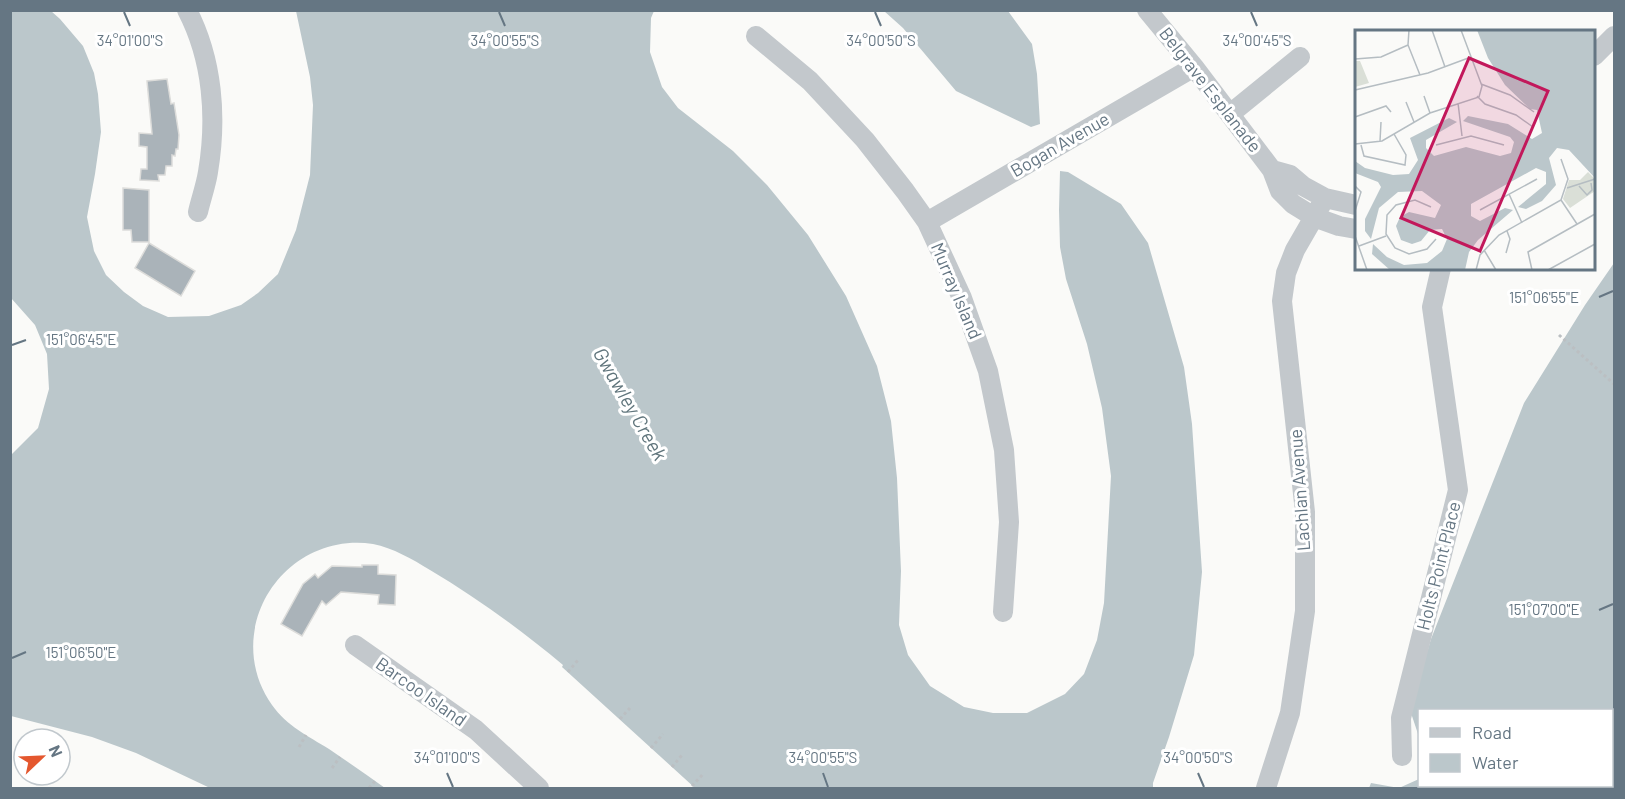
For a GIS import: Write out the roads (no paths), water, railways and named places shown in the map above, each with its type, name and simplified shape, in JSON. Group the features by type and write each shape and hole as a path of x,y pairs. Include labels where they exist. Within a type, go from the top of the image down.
{"street":[{"path":"187,10 204,52 210,83 213,119 208,173 198,212"},
{"name":"Belgrave Esplanade","path":"1147,10 1194,67 1272,170 1280,191 1293,204 1314,217 1355,229"},
{"name":"Murray Island","path":"756,36 810,81 865,140 927,222 962,298 988,371 1004,450 1009,522 1003,612"},
{"path":"1595,54 1614,36"},
{"path":"1230,114 1300,57"},
{"name":"Bogan Avenue","path":"927,222 1194,67"},
{"name":"Belgrave Esplanade","path":"1272,170 1290,175 1325,198 1355,205"},
{"name":"Lachlan Avenue","path":"1266,789 1290,713 1305,611 1305,512 1282,301 1286,273 1295,250 1325,198"},
{"name":"Holts Point Place","path":"1402,756 1401,718 1458,490 1432,307 1441,270"},
{"name":"Barcoo Island","path":"355,645 386,669 476,730 539,789"}],"water":[{"name":"Gwawley Creek","path":"11,10 51,11 83,46 94,73 101,132 87,217 94,251 106,275 124,292 143,306 168,317 209,316 241,305 278,274 296,230 310,175 313,105 310,77 296,11 654,11 651,18 650,52 662,87 678,108 733,151 767,185 808,235 846,296 877,366 891,421 897,478 901,571 899,625 908,655 930,686 964,707 993,713 1027,713 1065,694 1084,674 1097,640 1104,603 1111,476 1102,408 1087,344 1066,279 1060,247 1060,171 1068,172 1121,204 1148,243 1184,367 1192,424 1202,572 1194,655 1153,788 695,788 562,667 563,665 515,627 465,592 416,562 395,551 373,544 341,544 312,553 288,570 269,592 257,618 253,647 258,676 272,705 284,719 385,788 210,788 136,753 72,732 72,727 53,727 11,716 11,455 38,428 49,389 47,354 35,325 11,298"},
{"path":"884,11 1008,11 1032,44 1037,74 1040,124 1031,127 956,91 903,28"},
{"path":"1614,263 1614,788 1399,788 1418,779 1418,787 1613,787 1613,709 1418,709 1418,734 1410,710 1431,639 1524,403"},
{"path":"1371,783 1399,788 1369,788"}]}
